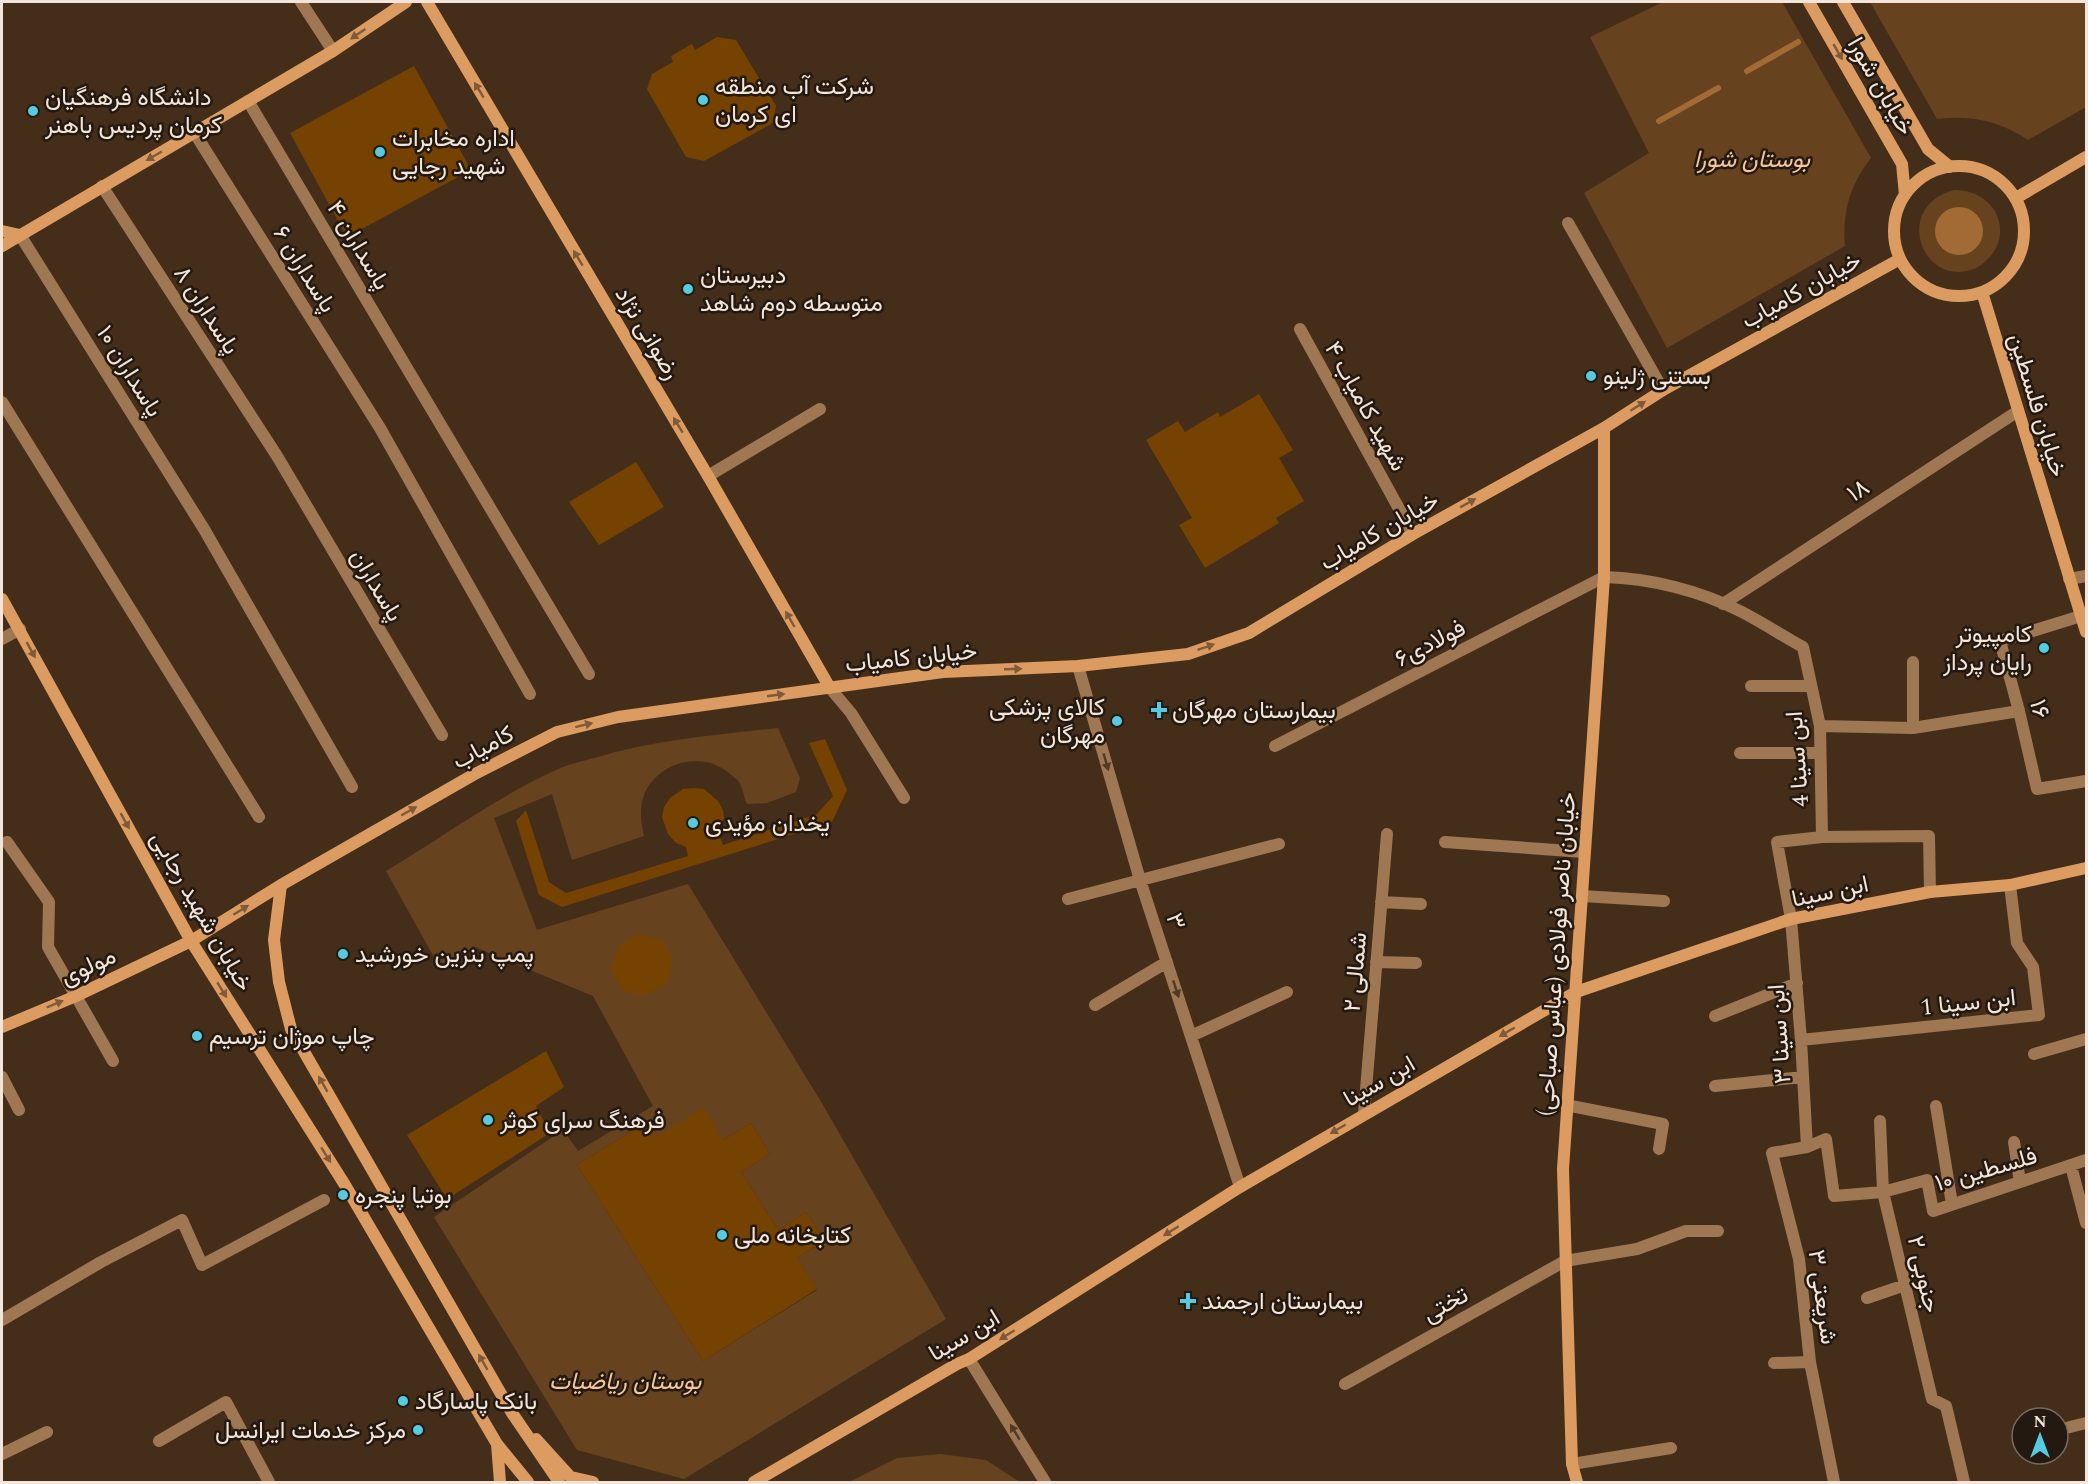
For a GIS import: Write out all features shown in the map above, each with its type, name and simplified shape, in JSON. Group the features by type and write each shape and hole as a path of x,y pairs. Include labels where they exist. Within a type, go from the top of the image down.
{"main road":[{"path":"2,246 333,51 406,2"},
{"name":"رضوانی نژاد","path":"427,2 708,476 830,688"},
{"name":"خیابان شورا","path":"1809,2 1902,164 1905,195"},
{"name":"خیابان شورا","path":"1844,2 1928,149 1950,167"},
{"path":"2016,198 2086,157"},
{"path":"1963,166 1988,172 2008,188 2016,198 2024,222 2025,235 2018,259 2003,279 1982,292 1955,296 1929,288 1908,271 1900,259 1894,233 1895,219 1905,195 1925,176 1950,167 1963,166"},
{"path":"2,231 20,234"},
{"name":"خیابان کامیاب","path":"830,688 943,672 1078,666 1188,654 1249,633 1413,534 1604,428 1663,390 1900,259"},
{"name":"خیابان فلسطین","path":"1982,292 2086,632"},
{"name":"خیابان ناصر فولادی (عباس صباحی)","path":"1577,1482 1572,1464 1563,1169 1604,577 1604,428"},
{"name":"خیابان شهید رجایی","path":"2,599 191,941 345,1185 497,1444 528,1482"},
{"name":"کامیاب","path":"191,941 282,885 473,775 556,732 618,717 830,688"},
{"name":"ابن سینا","path":"753,1482 969,1359 1240,1187 1576,992 1791,919 1930,892 2010,885 2086,868"},
{"name":"خیابان شهید رجایی","path":"282,885 274,940 279,982 291,1029 512,1413 559,1482"},
{"name":"مولوی","path":"2,1027 76,996 191,941"},
{"path":"512,1413 573,1480 592,1482"},
{"path":"497,1444 500,1482"},
{"path":"497,1444 517,1482"}],"street":[{"path":"301,2 333,51"},
{"name":"پاسداران ۴","path":"248,101 589,674"},
{"name":"پاسداران ۶","path":"194,132 380,428 530,694"},
{"name":"پاسداران ۸","path":"102,186 277,456"},
{"path":"1568,223 1663,390"},
{"name":"پاسداران ۱۰","path":"20,234 204,529 352,787"},
{"name":"شهید کامیاب ۴","path":"1300,330 1413,534"},
{"path":"2,402 259,817"},
{"path":"708,476 820,409"},
{"name":"۱۸","path":"1723,604 2018,411"},
{"name":"پاسداران","path":"277,456 442,735"},
{"path":"2069,579 2086,576"},
{"path":"1604,577 1620,577 1691,591 1723,604"},
{"name":"فولادی۶","path":"1275,746 1604,577"},
{"name":"ابن سینا 4","path":"1723,604 1803,647 1820,726 1822,837 1777,842 1791,919"},
{"name":"۱۶","path":"2081,616 2000,641 2037,789 2086,781"},
{"path":"2,639 20,629"},
{"path":"1913,662 1913,728"},
{"name":"۳","path":"1078,666 1140,880 1240,1187"},
{"path":"1751,686 1811,686"},
{"path":"830,688 851,713 904,798"},
{"path":"1820,726 1913,728 2019,711"},
{"path":"1740,753 1820,753"},
{"name":"۲ شمالی","path":"1364,1114 1387,834"},
{"path":"1822,837 1929,836 1930,892"},
{"path":"7,842 49,902 48,947 113,1061"},
{"path":"1445,842 1584,852"},
{"path":"1068,899 1279,844"},
{"name":"ابن سینا 1","path":"1801,1040 2039,1015 2033,967 2017,943 2010,885"},
{"path":"1582,896 1664,901"},
{"path":"1381,902 1421,904"},
{"name":"ابن سینا ۳","path":"1791,919 1807,1147"},
{"path":"1095,1005 1167,962"},
{"path":"1377,962 1416,963"},
{"path":"1715,1016 1797,982"},
{"path":"1191,1036 1287,992"},
{"path":"2034,1054 2086,1039"},
{"path":"2,1077 19,1110"},
{"path":"1715,1086 1803,1077"},
{"path":"1566,1105 1663,1124 1659,1149"},
{"path":"1936,1106 1952,1204"},
{"name":"۲ جنوبی","path":"1880,1121 1883,1192 1932,1399 1947,1406 1964,1482"},
{"path":"1807,1147 1826,1139 1834,1196 1883,1192"},
{"path":"2014,1142 2020,1182"},
{"name":"شریعتی ۳","path":"1807,1147 1772,1153 1799,1259 1810,1362 1834,1482"},
{"name":"فلسطین ۱۰","path":"1883,1192 1927,1180 1933,1210 2086,1161"},
{"path":"2071,1166 2086,1223"},
{"path":"2,1320 101,1262 182,1220 202,1265 324,1200"},
{"name":"تختی","path":"1345,1384 1565,1261 1636,1249 1686,1231 1718,1231"},
{"path":"1867,1298 1905,1285"},
{"path":"969,1359 1045,1482"},
{"path":"1774,1363 1810,1362"},
{"path":"159,1441 226,1402 269,1482"},
{"path":"2070,1427 2086,1423"},
{"path":"2,1454 47,1432"},
{"path":"1572,1464 1671,1448"}],"green space":[{"name":"بوستان شورا","path":"1663,2 1782,2 1871,158 1858,178 1849,199 1846,210 1845,246 1667,348 1584,193 1649,153 1590,37"},
{"path":"1870,2 2086,2 2086,107 2028,140 2007,128 1985,121 1962,118 1937,119"},
{"path":"1954,190 1973,193 1982,198 1995,211 2000,229 1998,244 1987,260 1976,268 1957,272 1941,268 1929,258 1921,244 1919,228 1923,213 1935,199"},
{"name":"بوستان ریاضیات","path":"778,728 800,778 796,792 767,803 747,804 739,782 718,766 694,761 681,763 659,774 644,795 641,816 644,836 572,860 552,794 494,818 537,930 688,884 823,1105 946,1319 684,1479 577,1450 434,1217 563,1130 578,1151 653,1106 593,996 475,947 440,968 386,871 517,790 563,767 639,747","holes":["648,1121 658,1136 723,1140 751,1123 770,1154 741,1172 778,1230 806,1212 825,1241 797,1258 817,1290 703,1361 577,1165"]},
{"path":"941,1454 986,1460 1020,1482 849,1482 897,1458"}],"shaded area":[{"path":"1959,207 1976,214 1983,231 1976,248 1959,255 1942,248 1935,231 1942,214"}],"building":[{"path":"717,37 736,40 776,106 773,123 704,161 686,157 647,89 652,74 673,62 671,56 692,44 695,50"},
{"name":"اداره مخابرات شهید رجایی","path":"414,66 471,170 347,237 290,133"},
{"path":"1259,394 1293,450 1279,458 1304,501 1276,518 1279,523 1205,568 1179,525 1192,518 1146,440 1178,421 1185,432 1218,412 1220,417"},
{"path":"636,462 664,507 599,545 569,502"},
{"name":"یخدان مؤیدی","path":"825,739 847,790 832,822 562,907 539,895 516,821 526,810 549,882 566,893 688,856 686,847 676,843 668,834 662,817 664,807 670,798 683,789 704,789 718,801 724,818 719,834 723,845 817,814 833,796 809,743"},
{"path":"637,934 661,939 673,959 668,982 644,996 624,991 610,970 618,947"},
{"name":"فرهنگ سرای کوثر","path":"546,1051 564,1087 536,1106 550,1133 447,1199 407,1135"},
{"name":"کتابخانه ملی","path":"703,1108 723,1140 751,1123 770,1154 741,1172 778,1230 806,1212 825,1241 797,1258 817,1289 703,1361 577,1165 648,1121 658,1136"}],"waterway":[{"path":"1747,71 1798,42"},
{"path":"1659,121 1718,88"}],"place":[{"name":"شرکت آب منطقه ای کرمان","path":"703,100"},
{"name":"دانشگاه فرهنگیان کرمان پردیس باهنر","path":"33,111"},
{"name":"اداره مخابرات شهید رجایی","path":"380,152"},
{"name":"دبیرستان متوسطه دوم شاهد","path":"688,289"},
{"name":"بستنی ژلینو","path":"1591,376"},
{"name":"کامپیوتر رایان پرداز","path":"2044,648"},
{"name":"بیمارستان مهرگان","path":"1159,710"},
{"name":"کالای پزشکی مهرگان","path":"1117,721"},
{"name":"یخدان مؤیدی","path":"693,823"},
{"name":"پمپ بنزین خورشید","path":"343,954"},
{"name":"چاپ موژان ترسیم","path":"197,1036"},
{"name":"فرهنگ سرای کوثر","path":"488,1120"},
{"name":"بوتیا پنجره","path":"343,1195"},
{"name":"کتابخانه ملی","path":"722,1235"},
{"name":"بیمارستان ارجمند","path":"1188,1301"},
{"name":"بانک پاسارگاد","path":"403,1401"},
{"name":"مرکز خدمات ایرانسل","path":"418,1430"}]}
